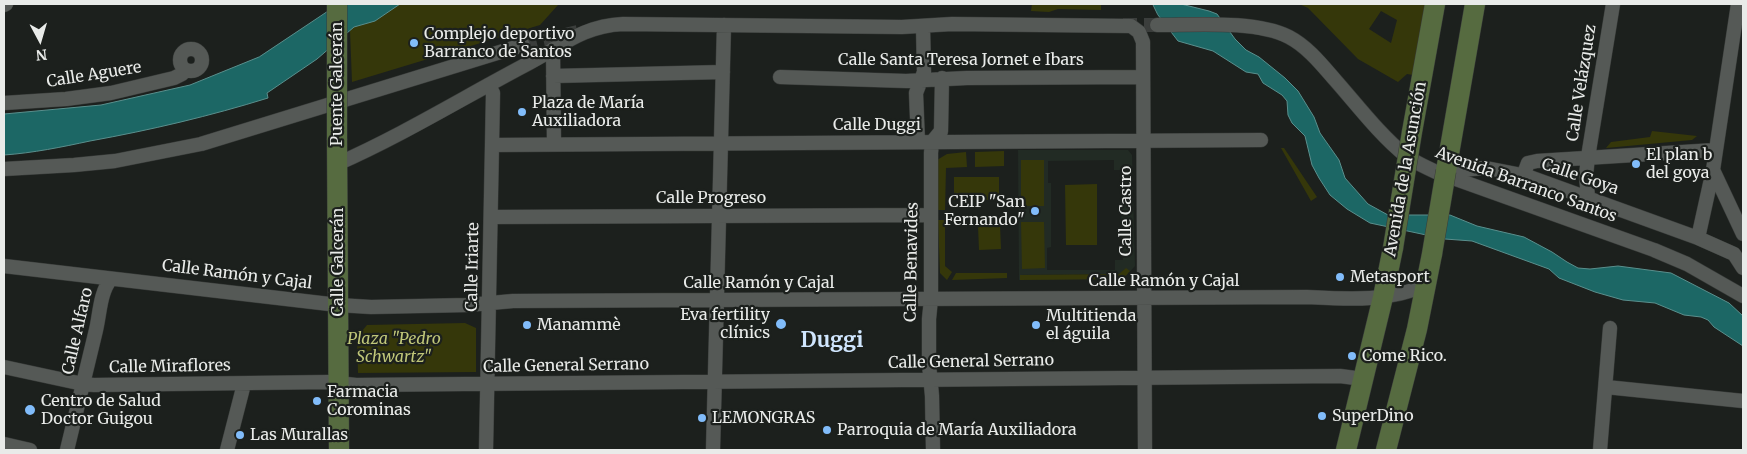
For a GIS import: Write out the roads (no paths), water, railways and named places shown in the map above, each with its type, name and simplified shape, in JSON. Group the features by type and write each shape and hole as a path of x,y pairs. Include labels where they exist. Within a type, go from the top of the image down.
{"main road":[{"name":"Puente Galcerán","path":"337,4 337,164"},
{"name":"Avenida de la Asunción","path":"1346,450 1393,248 1434,4"},
{"path":"1386,450 1426,285 1475,4"},
{"name":"Calle Galcerán","path":"337,164 339,450"}],"street":[{"name":"Calle Velázquez","path":"1588,197 1586,176 1588,157 1612,4"},
{"path":"1698,238 1713,170 1738,4"},
{"name":"Calle Castro","path":"923,26 952,24 1123,25 1131,26 1139,32 1143,42 1145,450"},
{"path":"337,164 370,149 588,30 612,25 923,26 924,72 916,92 918,142"},
{"path":"713,450 724,25"},
{"name":"Avenida Barranco Santos","path":"1158,25 1252,27 1280,33 1309,51 1386,136 1420,165 1654,250 1686,264 1743,296"},
{"path":"4,169 115,161 192,146 237,134 523,45"},
{"path":"553,50 554,144"},
{"name":"Calle Aguere","path":"4,103 66,99 111,93 174,78 186,70"},
{"path":"553,76 723,72"},
{"name":"Calle Santa Teresa Jornet e Ibars","path":"780,78 906,81 942,78 1143,77"},
{"name":"Calle Benavides","path":"933,450 929,364 931,153 932,142 941,131 942,78"},
{"name":"Calle Iriarte","path":"486,450 493,93 488,85"},
{"name":"Calle Duggi","path":"492,145 1260,140"},
{"path":"1527,176 1526,167 1531,162 1715,150"},
{"name":"Calle Goya","path":"1446,171 1486,168 1527,176 1698,238 1739,248"},
{"path":"1713,170 1743,234"},
{"name":"Calle Progreso","path":"491,217 931,215"},
{"path":"1739,248 1743,268"},
{"name":"Calle Ramón y Cajal","path":"4,266 338,305 371,306 490,302 1346,298 1383,297 1408,292 1426,285"},
{"name":"Calle Alfaro","path":"67,450 103,294 106,284 111,278"},
{"path":"1600,450 1610,328"},
{"name":"Calle Miraflores","path":"4,367 83,384 339,382"},
{"name":"Calle General Serrano","path":"339,382 356,385 1340,376 1363,379"},
{"path":"227,450 244,384"},
{"path":"1606,387 1743,401"},
{"path":"4,444 30,450"}],"water":[{"path":"339,4 400,4 375,21 354,27 317,59 267,93 268,98 202,117 135,132 47,150 4,155 4,114 101,105 190,85 259,57"},
{"path":"1153,4 1181,4 1217,14 1235,39 1246,50 1259,57 1298,91 1314,117 1320,133 1339,160 1345,178 1368,204 1388,215 1450,215 1477,226 1524,237 1578,268 1590,269 1618,266 1671,273 1729,303 1743,316 1743,346 1714,327 1708,320 1701,317 1684,315 1655,303 1623,300 1595,292 1559,278 1549,269 1472,241 1445,239 1370,223 1347,209 1330,195 1312,165 1305,136 1292,123 1288,115 1287,101 1282,95 1263,83 1258,74 1246,72 1213,51 1178,41 1158,15"}],"tunnel":[{"path":"1123,25 1157,25"},
{"path":"523,45 582,31"}],"place":[{"name":"Complejo deportivo Barranco de Santos","path":"414,43"},
{"name":"Plaza de María Auxiliadora","path":"522,112"},
{"name":"El plan b del goya","path":"1636,164"},
{"name":"CEIP \"San Fernando\"","path":"1035,211"},
{"name":"Metasport","path":"1340,277"},
{"name":"Eva fertility clínics","path":"781,324"},
{"name":"Manammè","path":"527,325"},
{"name":"Multitienda el águila","path":"1036,325"},
{"name":"Come Rico.","path":"1352,356"},
{"name":"Farmacia Corominas","path":"317,401"},
{"name":"Centro de Salud Doctor Guigou","path":"30,410"},
{"name":"SuperDino","path":"1322,416"},
{"name":"LEMONGRAS","path":"702,418"},
{"name":"Parroquia de María Auxiliadora","path":"827,430"},
{"name":"Las Murallas","path":"240,435"}],"district":[{"name":"Duggi","path":"832,341"}],"park label":[{"name":"Plaza \"Pedro Schwartz\"","path":"394,348"}]}
